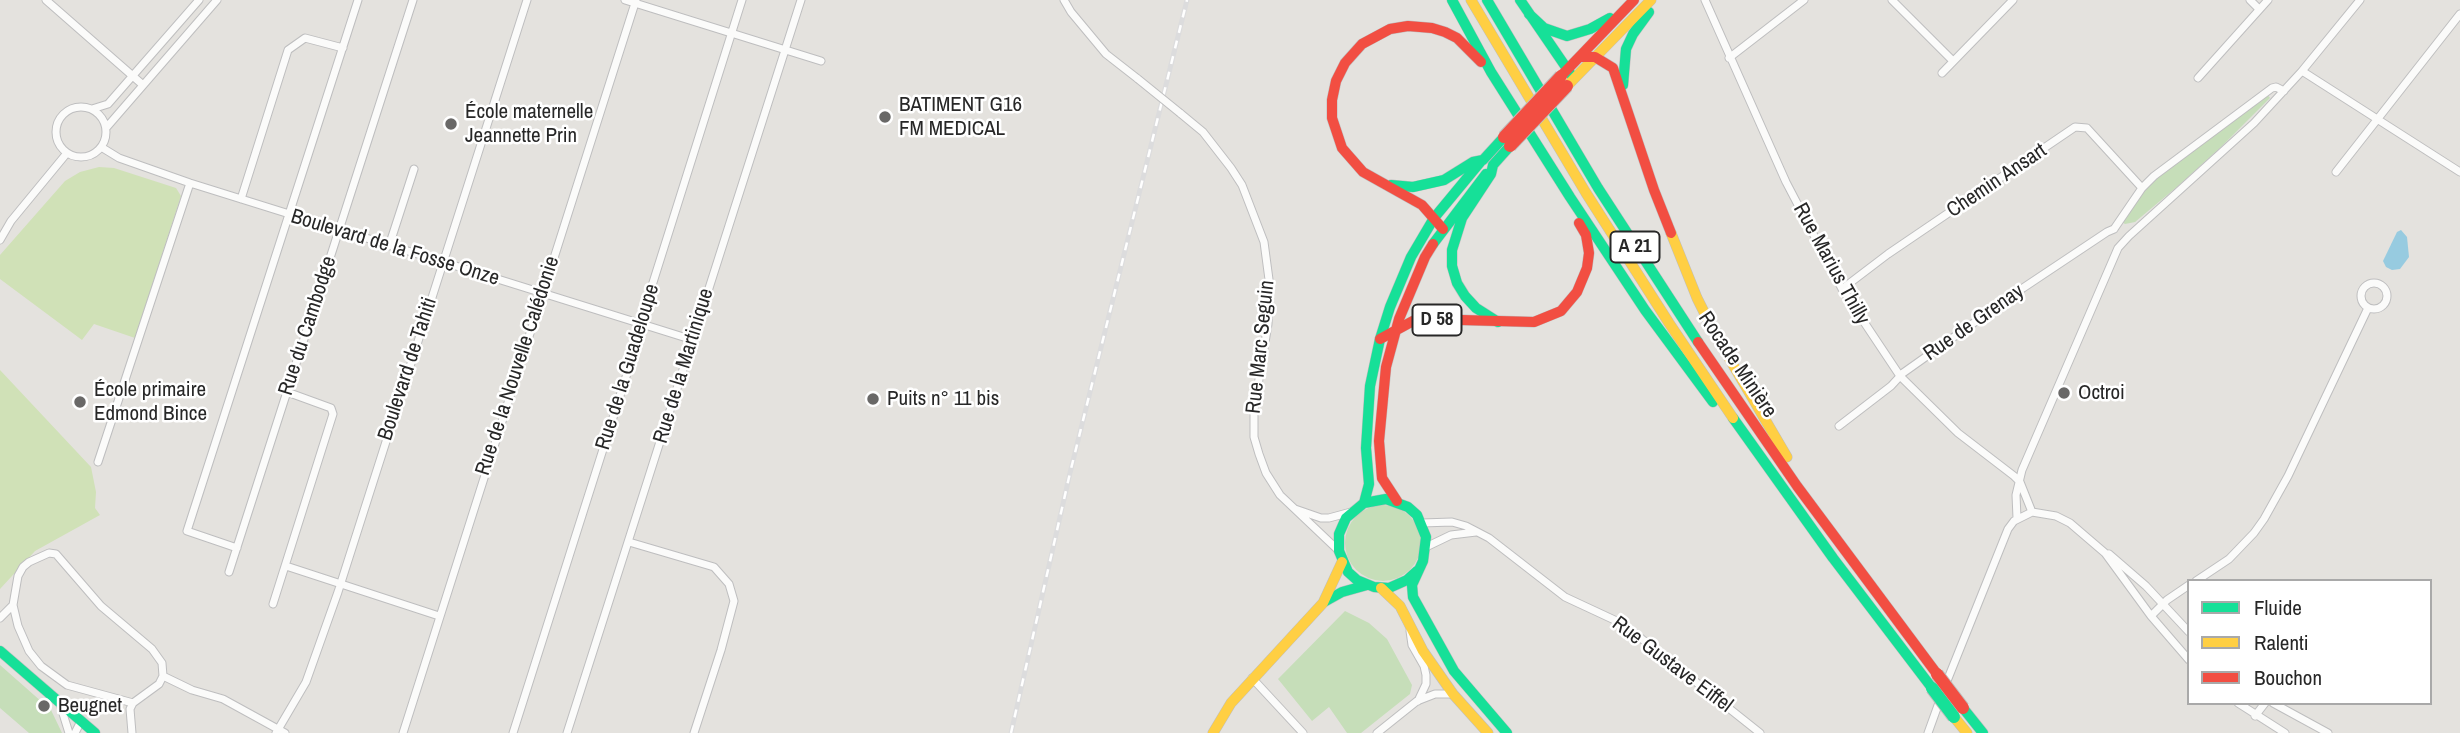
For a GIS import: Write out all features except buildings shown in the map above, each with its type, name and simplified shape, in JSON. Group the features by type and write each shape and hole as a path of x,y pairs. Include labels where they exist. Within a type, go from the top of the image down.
{"main road":[{"path":"1452,0 1492,72 1645,310 1704,390 1767,467"},
{"name":"Rocade Minière","path":"1471,0 1621,249 1767,467 1932,688 1983,733"},
{"name":"Rocade Minière","path":"1486,0 1631,241 1730,391 1797,486 1937,674 1959,712 1966,733"},
{"path":"1520,0 1567,78"},
{"name":"D 58","path":"1567,78 1580,57 1634,0"},
{"name":"D 58","path":"1364,503 1369,484 1367,414 1370,386 1380,339 1403,275 1488,162 1567,78 1595,57 1651,0"},
{"path":"1623,92 1626,49 1633,34 1657,0"},
{"path":"1529,13 1544,28 1567,36 1618,16"},
{"path":"1439,224 1422,205 1363,172 1342,148 1332,118 1336,81 1345,63 1362,44 1390,29 1408,26 1432,28 1457,38 1492,72"},
{"path":"1580,57 1595,57 1613,68 1654,190 1697,298 1773,437 1796,472 1797,486"},
{"path":"1383,185 1430,185 1455,175 1473,162 1488,162 1491,174 1462,218 1456,233 1452,266 1457,283 1465,296 1476,308 1499,322 1534,322 1547,318 1561,311 1577,292 1587,268 1588,253 1586,235 1571,207 1570,197"},
{"name":"D 58","path":"1397,502 1382,478 1379,441 1386,367 1415,278 1439,224"},
{"name":"D 58","path":"1380,339 1413,321 1425,319 1499,322"},
{"path":"1323,603 1340,557 1338,542 1342,526 1351,512 1364,503 1386,499 1408,507 1422,523 1426,537 1423,561 1412,585 1413,597 1436,644 1454,671 1507,733"},
{"path":"1340,557 1357,580 1381,588 1395,586 1417,571"},
{"path":"1213,733 1231,703 1252,678 1323,603 1342,592 1367,585"},
{"path":"1381,588 1400,606 1423,651 1454,694 1488,733"},
{"path":"0,651 95,733"}],"street":[{"path":"46,0 143,85"},
{"path":"92,109 108,104 200,0 209,8"},
{"path":"106,128 216,0"},
{"path":"237,548 187,531 358,0"},
{"name":"Rue du Cambodge","path":"229,572 413,0"},
{"name":"Boulevard de Tahiti","path":"280,732 306,682 340,584 527,0"},
{"path":"625,0 821,61"},
{"name":"Rue de la Guadeloupe","path":"513,733 742,0"},
{"name":"Rue de la Martinique","path":"567,733 801,0"},
{"name":"Rue Marc Seguin","path":"1064,0 1106,54 1203,132 1237,176 1264,242 1270,287 1268,324 1254,402 1256,447 1265,473 1280,495 1303,519 1333,543 1340,557"},
{"name":"Rue Marius Thilly","path":"1705,0 1786,182 1842,289 1900,376 1958,433 2020,482"},
{"path":"1729,58 1804,0"},
{"path":"1892,0 1953,61"},
{"path":"2250,0 2259,9"},
{"path":"2198,78 2268,0"},
{"path":"2017,518 2016,495 2022,470 2118,248 2229,148 2302,71 2360,0"},
{"name":"Rue de la Nouvelle Calédonie","path":"403,733 635,1"},
{"path":"1942,73 2010,1"},
{"path":"2336,172 2460,14"},
{"path":"241,199 288,50 305,38 343,48"},
{"path":"165,39 176,47"},
{"path":"2302,71 2460,171"},
{"path":"2129,236 2114,229 2154,176 2272,88 2284,91"},
{"path":"82,106 99,113 106,128 105,142 96,153 81,157 67,152 57,139 58,121 72,108 82,106"},
{"name":"Chemin Ansart","path":"1842,289 1888,254 2075,127 2087,128 2143,188"},
{"name":"Boulevard de la Fosse Onze","path":"101,147 119,158 190,183 693,340"},
{"path":"0,240 11,221 67,152"},
{"path":"389,246 414,169"},
{"path":"98,462 190,183"},
{"name":"Rue de Grenay","path":"1839,426 1900,376 2023,288 2114,229"},
{"path":"2199,579 2229,559 2264,519 2288,476 2368,308"},
{"path":"273,604 333,414 331,408 287,392"},
{"path":"2020,482 2032,512"},
{"path":"1294,509 1329,519 1351,512"},
{"path":"1928,733 2008,529 2017,518 2032,512 2056,516 2070,523 2105,553 2151,616 2187,658"},
{"name":"Rue Gustave Eiffel","path":"1422,523 1452,522 1476,532 1502,548 1565,597 1623,624 1760,733"},
{"path":"1426,547 1451,535 1476,532"},
{"path":"629,542 714,567 729,584 734,601 694,733"},
{"path":"2105,553 2110,554 2187,630"},
{"path":"132,733 130,709 133,703 153,690 163,676 162,663 152,649 101,607 56,554 40,556 23,567 18,576 13,605 18,626 29,651 53,677 66,685 133,703"},
{"path":"286,566 439,616"},
{"path":"2151,616 2167,600 2187,586"},
{"path":"0,618 13,605"},
{"path":"1409,624 1412,645 1426,675 1426,684 1417,701"},
{"path":"163,676 192,690 223,699 280,732"},
{"path":"1252,678 1303,733"},
{"path":"1377,733 1417,701 1435,694 1454,694"},
{"path":"60,703 72,733"},
{"path":"2241,705 2285,733"},
{"path":"2255,716 2263,705"},
{"path":"2277,705 2328,733"},
{"path":"72,733 81,721"}],"green space":[{"path":"2267,94 2270,98 2178,186 2135,222 2125,224 2121,221 2155,178"},
{"path":"99,167 114,168 176,188 181,196 135,338 94,324 82,340 0,279 0,255 65,181 80,172"},
{"path":"0,370 91,467 96,492 95,508 100,515 35,551 0,589"},
{"path":"1383,505 1398,508 1410,516 1418,528 1421,543 1418,558 1410,570 1398,578 1383,581 1368,578 1356,570 1348,558 1345,543 1348,528 1356,516 1368,508"},
{"path":"1345,611 1369,623 1387,639 1412,685 1410,694 1361,733 1347,733 1329,707 1312,721 1278,679"},
{"path":"0,665 51,710 62,733 29,733 0,708"}],"water":[{"path":"2401,230 2407,237 2409,257 2400,269 2392,270 2386,267 2383,261 2397,232"}],"railway":[{"path":"1011,733 1070,473 1187,0"}],"traffic: fast":[{"path":"1452,0 1491,72 1570,197 1645,310 1713,402"},
{"path":"1487,0 1598,188 1698,342"},
{"path":"1520,0 1572,76"},
{"path":"1623,85 1626,49 1649,12"},
{"path":"1529,14 1544,28 1567,36 1590,29 1610,18"},
{"path":"1391,185 1413,187 1444,180 1473,162 1483,160 1504,137"},
{"path":"1498,322 1476,308 1465,296 1457,283 1452,266 1452,250 1462,218 1491,174 1493,165 1510,146"},
{"path":"1364,503 1369,484 1366,448 1370,386 1390,307 1411,257 1434,218 1482,160"},
{"path":"1433,244 1486,174"},
{"path":"1733,418 1833,558 1932,688"},
{"path":"1417,571 1407,580 1389,588 1374,587 1357,580 1348,572 1339,551 1339,534 1346,518 1364,503 1386,499 1408,507 1417,515 1426,537 1423,561 1412,585 1413,597 1454,671 1507,733"},
{"path":"1324,602 1342,592 1367,585"},
{"path":"0,651 95,733"},
{"path":"1932,688 1954,717"},
{"path":"1963,708 1983,733"}],"traffic: slow":[{"path":"1471,0 1586,193 1733,418"},
{"path":"1567,86 1651,0"},
{"path":"1671,233 1697,298 1715,334 1787,457"},
{"path":"1213,733 1231,703 1323,603 1342,562"},
{"path":"1381,588 1400,606 1423,651 1453,694 1488,733"},
{"path":"1954,717 1967,733"}],"traffic: jam":[{"path":"1561,76 1634,0"},
{"path":"1443,229 1422,205 1363,172 1342,148 1332,118 1336,81 1345,63 1362,44 1390,29 1408,26 1445,32 1457,38 1481,62"},
{"path":"1580,57 1595,57 1613,68 1671,233"},
{"path":"1504,137 1561,76"},
{"path":"1510,146 1567,86"},
{"path":"1380,339 1413,321 1425,319 1534,322 1561,311 1577,292 1587,268 1589,253 1586,235 1579,223"},
{"path":"1397,501 1382,478 1379,441 1386,367 1399,319 1433,244"},
{"path":"1698,342 1797,486 1937,674"},
{"path":"1937,674 1963,708"}],"place":[{"name":"BATIMENT G16 FM MEDICAL","path":"885,117"},
{"name":"École maternelle Jeannette Prin","path":"451,124"},
{"name":"Octroi","path":"2064,393"},
{"name":"Puits n° 11 bis","path":"873,399"},
{"name":"École primaire Edmond Bince","path":"80,402"},
{"name":"Beugnet","path":"44,706"}]}
